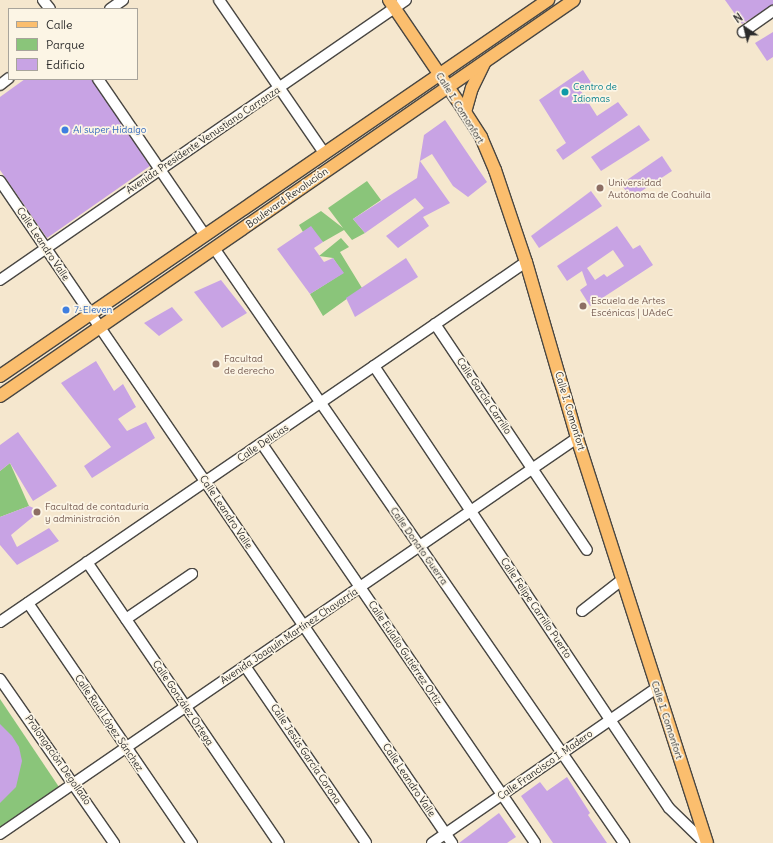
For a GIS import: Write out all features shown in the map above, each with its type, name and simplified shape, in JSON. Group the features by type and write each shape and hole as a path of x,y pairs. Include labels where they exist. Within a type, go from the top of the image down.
{"main road":[{"path":"0,376 548,0"},
{"name":"Boulevard Revolución","path":"0,396 574,0"},
{"name":"Calle I. Comonfort","path":"391,4 440,74 481,137 495,170 526,262 577,438 706,843"},
{"path":"465,112 472,88 485,61"}],"street":[{"path":"43,0 49,8"},
{"path":"111,8 123,0"},
{"path":"219,0 324,153"},
{"name":"Avenida Presidente Venustiano Carranza","path":"0,280 279,87 391,4 406,0"},
{"path":"743,32 773,12"},
{"path":"0,85 8,79"},
{"path":"99,80 205,235"},
{"name":"Calle Leandro Valle","path":"0,181 452,843"},
{"name":"Calle Donato Guerra","path":"214,248 624,843"},
{"name":"Calle Delicias","path":"0,622 526,262"},
{"name":"Calle García Carrillo","path":"436,324 587,550"},
{"name":"Calle Felipe Carrillo Puerto","path":"374,366 669,808 706,843"},
{"name":"Avenida Joaquín Martínez Chavarría","path":"0,834 577,438"},
{"name":"Calle Eulalio Gutiérrez Ortiz","path":"262,444 535,843"},
{"name":"Calle González Ortega","path":"87,562 279,843"},
{"path":"126,619 192,574"},
{"path":"582,611 623,579"},
{"name":"Calle Raúl López Sánchez","path":"28,603 192,843"},
{"name":"Calle Jesús García Corona","path":"245,666 366,843"},
{"name":"Prolongación Degollado","path":"0,678 114,843"},
{"name":"Calle Francisco I. Madero","path":"432,843 657,688"}],"green space":[{"path":"367,181 381,200 353,219 365,233 352,240 344,230 323,242 303,232 299,225 321,211 343,228 328,208"},
{"path":"341,238 349,247 340,252 362,288 323,316 310,294 343,273 333,258 319,256"},
{"path":"10,463 29,506 0,517 0,471"},
{"path":"0,699 59,787 0,828"}],"building":[{"path":"725,0 773,0 773,5 742,24"},
{"path":"773,32 773,57 767,61 755,43"},
{"path":"583,70 592,84 581,91 597,116 618,102 628,115 563,160 556,150 566,143 539,100"},
{"name":"Al super Hidalgo","path":"24,80 93,80 150,166 47,238 0,170 0,97"},
{"path":"445,120 487,182 468,197 453,186 432,154 420,161 450,203 423,217 429,226 398,248 386,236 424,208 415,198 365,233 353,219 417,178 424,135"},
{"path":"639,125 650,140 601,171 591,157"},
{"path":"662,156 672,171 631,198 621,184"},
{"path":"591,191 602,206 539,248 531,236"},
{"path":"311,226 323,242 314,248 324,262 333,258 344,273 310,294 277,249"},
{"path":"617,226 633,249 640,245 653,265 590,306 580,290 587,285 582,271 567,281 557,266","holes":["613,250 624,266 607,277 604,274 595,280 587,268"]},
{"path":"406,258 418,277 355,317 346,298"},
{"path":"221,280 247,313 222,328 194,292"},
{"path":"172,307 183,320 159,336 144,323"},
{"path":"96,361 114,391 123,384 136,407 118,419 127,431 146,422 155,438 92,478 84,466 111,447 61,383"},
{"path":"18,432 57,486 33,501 10,463 0,471 0,445"},
{"path":"29,506 40,511 11,535 17,547 49,528 59,541 17,565 0,545 0,517"},
{"path":"0,724 12,736 19,747 22,761 16,787 0,803"},
{"path":"567,777 590,813 588,815 607,843 553,843 521,796 540,782 547,791"},
{"path":"499,813 516,837 507,843 459,843"}],"place":[{"name":"Centro de Idiomas","path":"565,92"},
{"name":"Al super Hidalgo","path":"65,130"},
{"name":"Universidad Autónoma de Coahuila","path":"600,188"},
{"name":"Escuela de Artes Escénicas | UAdeC","path":"583,306"},
{"name":"7-Eleven","path":"66,310"},
{"name":"Facultad de derecho","path":"216,364"},
{"name":"Facultad de contaduría y administración","path":"37,512"}]}
